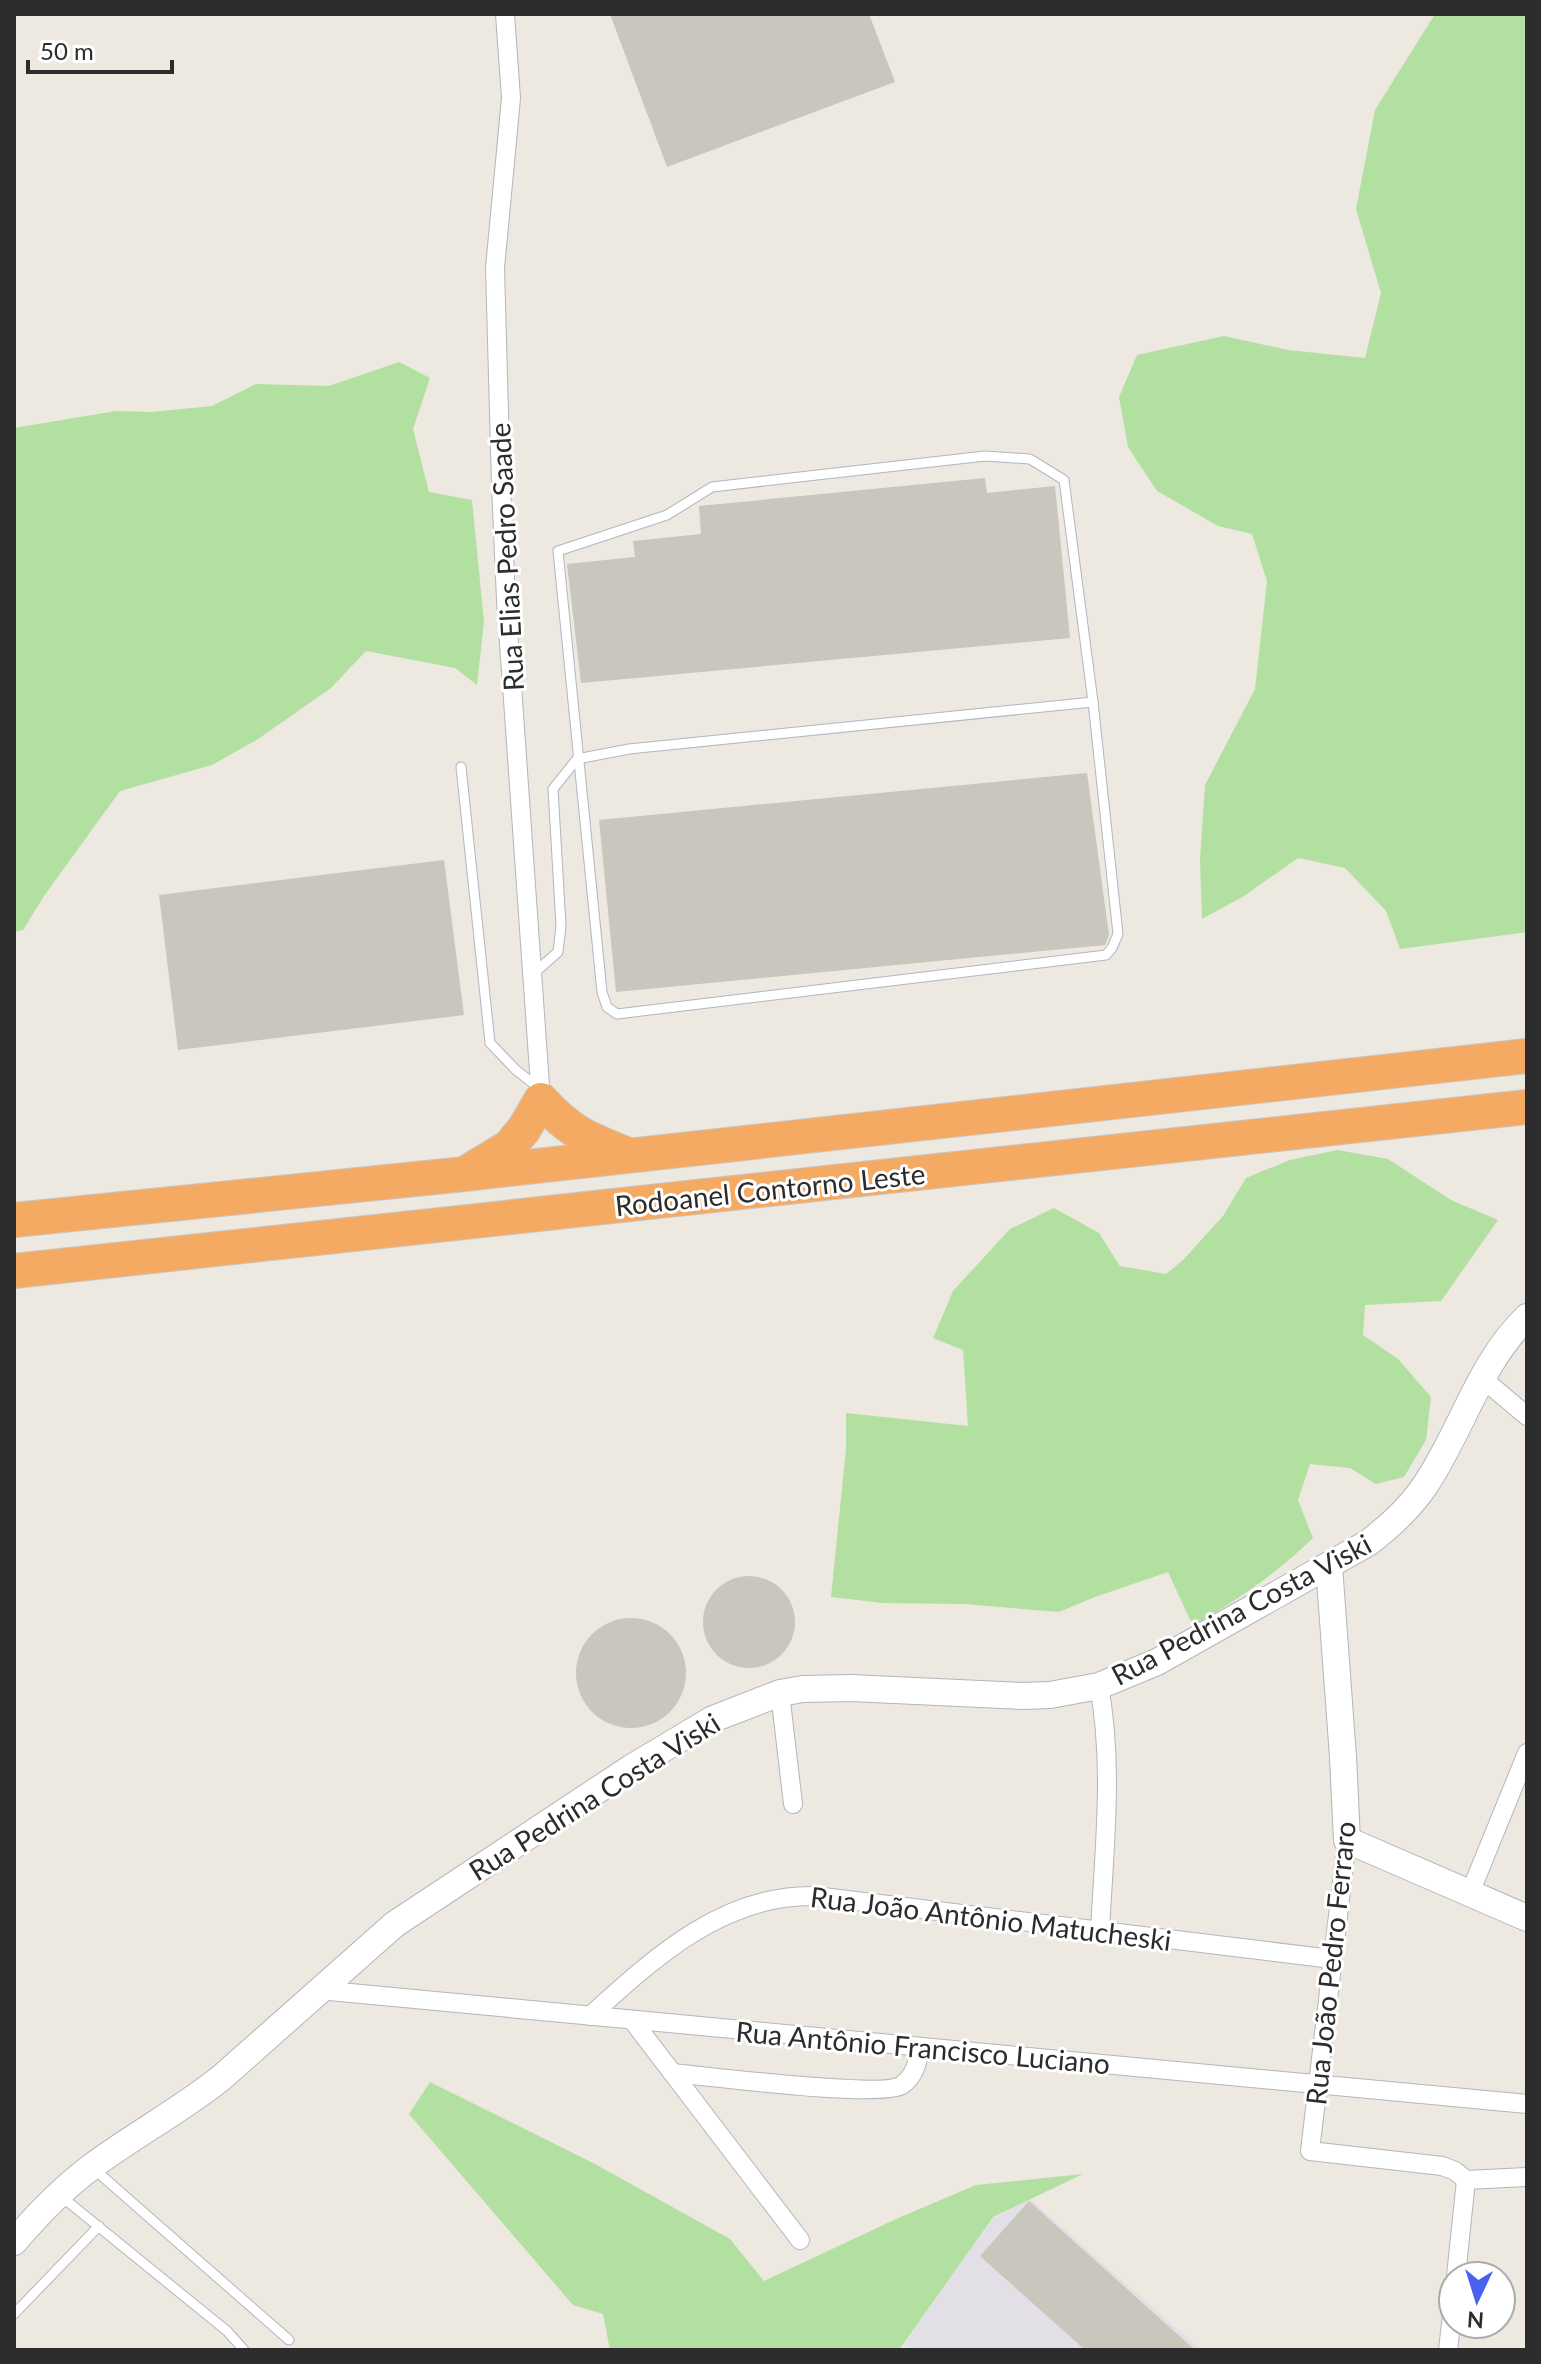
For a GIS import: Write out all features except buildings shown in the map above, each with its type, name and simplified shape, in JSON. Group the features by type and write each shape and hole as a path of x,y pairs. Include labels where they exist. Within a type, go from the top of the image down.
{"highway":[{"name":"Rodoanel Contorno Leste","path":"14,1220 465,1174 1527,1056"},
{"path":"465,1174 509,1147 524,1129 540,1094 559,1119 581,1136 630,1156"},
{"name":"Rodoanel Contorno Leste","path":"14,1271 1527,1107"}],"street":[{"name":"Rua Elias Pedro Saade","path":"505,14 511,98 495,268 497,345 506,600 540,1094"},
{"path":"1360,1074 1527,1040"},
{"name":"Rua Pedrina Costa Viski","path":"14,2242 59,2194 91,2167 197,2097 395,1924 631,1768 713,1719 780,1693 803,1689 837,1687 1050,1695 1099,1686 1157,1662 1368,1543 1409,1507 1437,1466 1505,1343 1527,1317"},
{"path":"1483,1379 1527,1416"},
{"name":"Rua João Pedro Ferraro","path":"1329,1566 1347,1840 1310,2151 1442,2166 1466,2180"},
{"path":"1099,1686 1106,1772 1100,1931"},
{"path":"780,1693 793,1804"},
{"path":"1470,1893 1527,1753"},
{"path":"1347,1840 1527,1918"},
{"name":"Rua João Antônio Matucheski","path":"590,2016 670,1947 740,1909 779,1897 815,1896 1332,1959"},
{"name":"Rua Antônio Francisco Luciano","path":"319,1990 1527,2104"},
{"path":"632,2020 800,2240"},
{"path":"672,2073 855,2090 891,2090 910,2077 917,2064 920,2047"},
{"path":"1458,2260 1466,2180 1527,2177"}],"lane":[{"path":"985,456 1030,459 1064,480 1093,702 1118,934 1106,955 617,1014 607,1007 602,992 577,759 558,551 667,515 712,487 985,456"},
{"path":"531,975 558,952 561,926 553,789 577,759 629,749 1093,702"},
{"path":"461,767 490,1043 540,1094"},
{"path":"91,2167 289,2340"},
{"path":"59,2194 227,2331 244,2350"},
{"path":"14,2314 99,2226"}],"shaded area":[{"path":"1030,2199 1201,2350 908,2350 904,2344 991,2219"}],"green space":[{"path":"1435,14 1527,14 1527,932 1400,949 1386,911 1345,868 1298,858 1244,896 1202,919 1200,860 1205,785 1255,689 1267,581 1252,534 1218,526 1157,491 1128,447 1119,397 1137,355 1224,336 1288,350 1365,358 1381,293 1356,209 1375,110"},
{"path":"399,362 430,378 413,429 429,492 472,500 484,622 477,685 455,668 366,651 331,688 258,739 212,765 120,791 23,930 14,932 14,428 116,411 152,412 212,406 256,384 329,386"},
{"path":"1337,1150 1388,1159 1451,1200 1498,1220 1441,1301 1365,1305 1363,1335 1398,1359 1431,1397 1426,1440 1404,1477 1376,1484 1350,1468 1310,1464 1298,1500 1313,1538 1256,1586 1193,1626 1168,1572 1059,1612 964,1604 883,1603 831,1597 846,1449 846,1413 968,1426 963,1350 933,1338 953,1291 1010,1229 1054,1208 1099,1233 1120,1266 1166,1274 1223,1216 1246,1178 1290,1160"},
{"path":"430,2082 595,2164 730,2239 764,2281 976,2185 1083,2174 993,2217 899,2350 610,2350 603,2314 573,2305 409,2114"}]}
